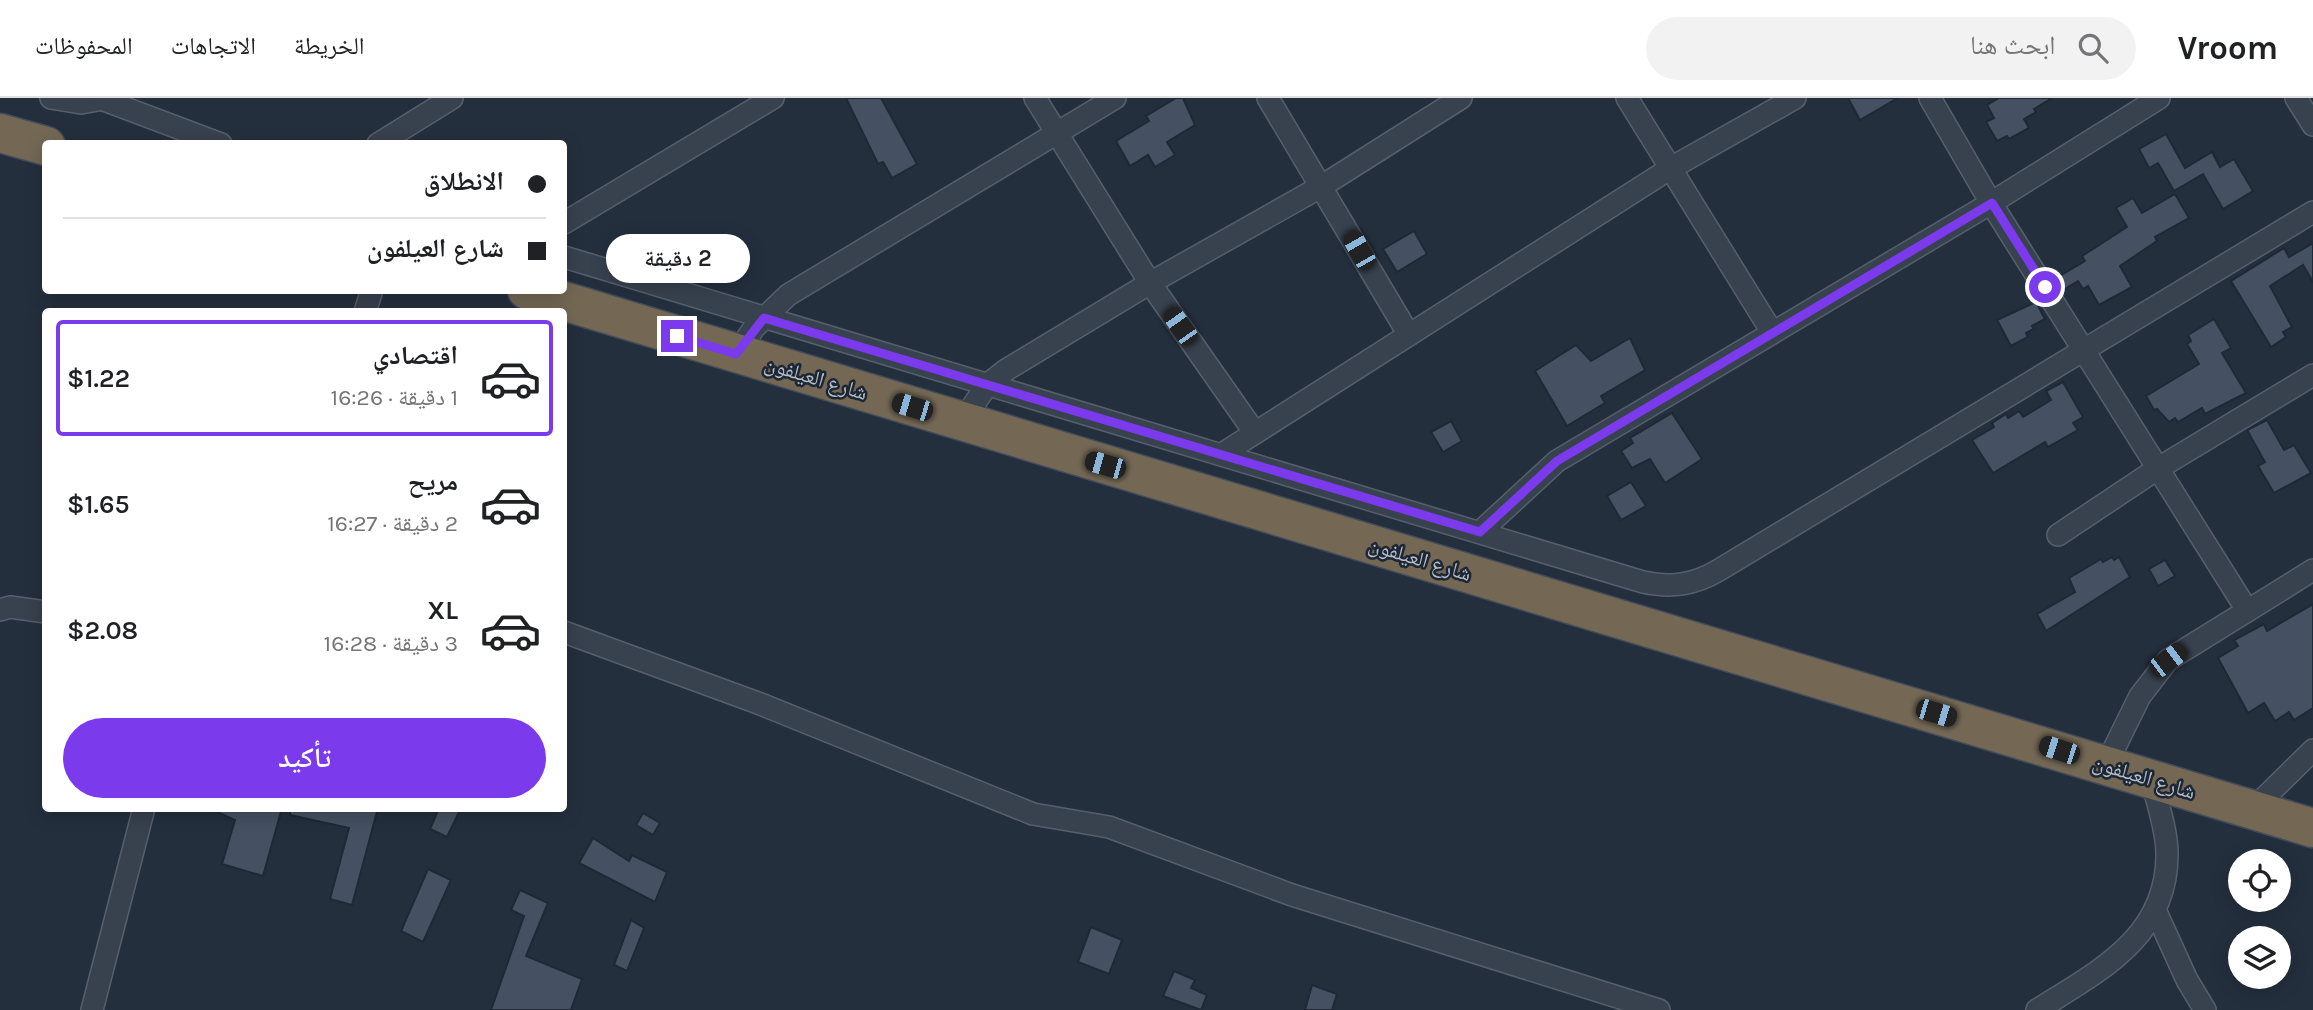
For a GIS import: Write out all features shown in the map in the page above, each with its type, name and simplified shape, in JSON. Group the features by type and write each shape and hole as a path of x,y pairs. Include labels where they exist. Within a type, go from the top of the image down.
{"highway":[{"path":"0,133 42,145"},
{"name":"شارع العيلفون","path":"540,294 2313,828"}],"street":[{"path":"51,98 80,103 106,99 211,140"},
{"path":"384,140 452,98"},
{"path":"567,221 773,98"},
{"path":"1035,98 1150,283 1255,433"},
{"path":"736,354 764,318 788,295 1115,98"},
{"path":"1268,98 1409,335"},
{"path":"962,422 987,385 1006,370 1150,283 1322,186 1461,98"},
{"path":"1627,98 1772,332"},
{"path":"1222,454 1671,168 1795,98"},
{"path":"1930,98 1992,203 2247,610"},
{"path":"1480,532 1557,461 1992,203 2159,98"},
{"path":"2296,98 2313,125"},
{"path":"567,258 1657,585 1698,581 2313,212"},
{"path":"2058,535 2157,469 2313,375"},
{"path":"2106,765 2140,696 2157,671 2180,652 2313,570"},
{"path":"0,610 10,607 42,611"},
{"path":"567,633 758,704 1033,814 1109,827 1292,895 1659,1010"},
{"path":"2252,810 2312,752"},
{"path":"2037,1010 2113,962 2156,912 2167,852 2152,779"},
{"path":"92,1010 143,812"},
{"path":"2156,912 2187,980 2206,1010"}],"building":[{"path":"846,98 881,98 917,164 892,178 883,162 878,164"},
{"path":"1176,98 1183,98 1195,125 1167,142 1175,155 1155,167 1148,155 1130,166 1116,141 1149,121 1146,116"},
{"path":"1848,98 1898,98 1860,120"},
{"path":"1999,98 2052,98 2024,119 2029,128 2009,139 2007,136 1997,141 1986,122 1994,118 1987,105"},
{"path":"2166,134 2185,168 2212,152 2220,167 2234,159 2253,191 2223,209 2203,174 2174,191 2158,163 2149,168 2139,149"},
{"path":"2175,194 2189,218 2155,237 2157,241 2120,266 2132,287 2099,305 2088,286 2083,289 2078,281 2065,289 2058,277 2085,261 2082,256 2127,227 2116,208 2133,198 2142,213"},
{"path":"1414,231 1427,254 1397,272 1383,249"},
{"path":"2313,243 2313,282 2303,265 2270,286 2292,327 2283,332 2286,337 2271,347 2231,281 2284,248 2289,257"},
{"path":"2036,302 2045,319 2032,326 2034,329 2026,333 2028,337 2011,346 1997,320"},
{"path":"2214,319 2231,348 2222,353 2246,393 2205,414 2202,408 2178,422 2175,418 2169,422 2157,409 2154,410 2146,396 2199,364 2187,344 2191,341 2188,335"},
{"path":"1630,338 1645,370 1601,396 1605,403 1567,426 1535,371 1576,345 1591,361"},
{"path":"2063,382 2083,417 2073,423 2078,430 2048,447 2045,442 1993,473 1972,440 1994,427 1992,423 2006,414 2008,418 2019,411 2023,417 2051,400 2046,391"},
{"path":"1672,413 1702,459 1665,483 1650,459 1632,468 1621,451 1633,443 1630,438"},
{"path":"2267,420 2284,450 2294,445 2311,473 2274,493 2258,466 2265,462 2247,430"},
{"path":"1451,421 1462,441 1443,452 1431,432"},
{"path":"1631,482 1646,506 1621,520 1607,496"},
{"path":"2112,557 2114,560 2119,557 2130,577 2046,631 2037,614 2075,592 2069,578 2101,559 2103,562"},
{"path":"2165,560 2175,576 2158,586 2149,569"},
{"path":"2313,604 2313,708 2294,720 2289,712 2275,721 2264,703 2248,713 2218,658 2238,646 2234,640 2264,624 2267,631"},
{"path":"217,812 281,812 263,876 222,864 235,820"},
{"path":"290,812 377,812 352,905 330,899 349,828 290,815"},
{"path":"437,812 459,812 447,837 430,829"},
{"path":"643,813 660,823 653,835 636,825"},
{"path":"593,838 629,861 632,855 667,872 655,902 579,863"},
{"path":"428,869 451,880 423,942 401,931"},
{"path":"520,890 548,903 526,956 582,979 571,1010 491,1010 524,916 511,910"},
{"path":"631,920 644,928 627,971 614,965"},
{"path":"1091,927 1122,940 1109,974 1078,962"},
{"path":"1174,971 1195,980 1191,988 1207,995 1201,1010 1163,996"},
{"path":"1312,985 1337,994 1332,1010 1305,1010"}],"route":[{"path":"677,336 736,354 764,318 1480,532 1557,461 1992,203 2045,287"}]}
